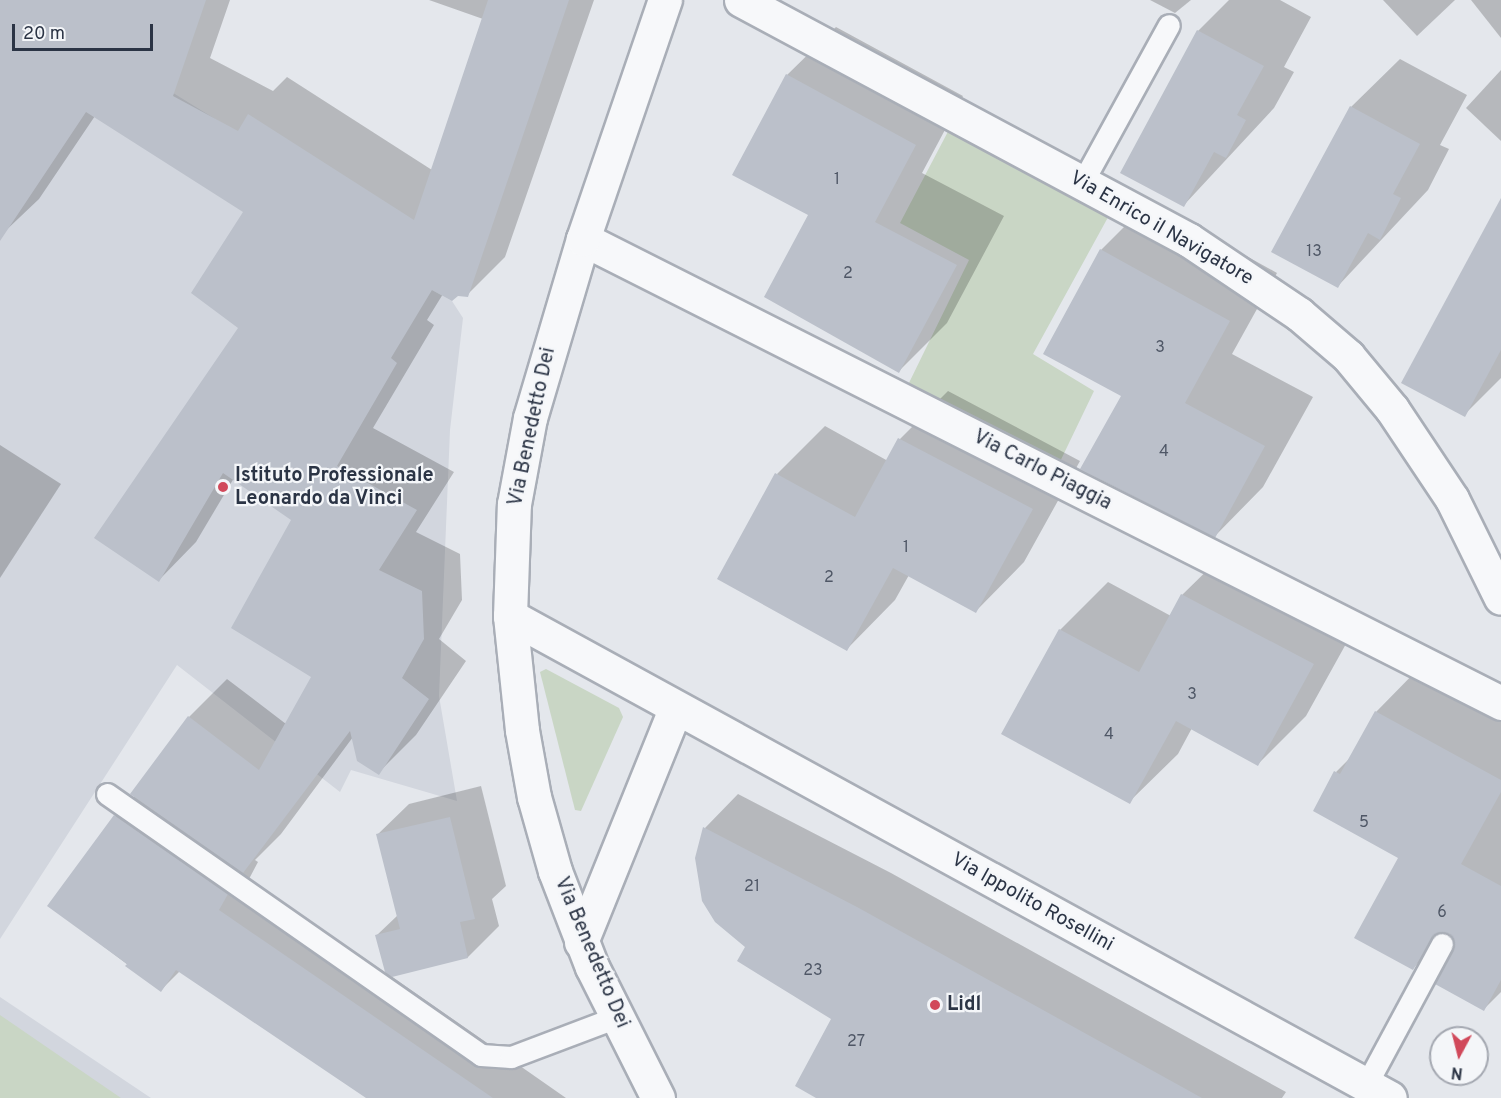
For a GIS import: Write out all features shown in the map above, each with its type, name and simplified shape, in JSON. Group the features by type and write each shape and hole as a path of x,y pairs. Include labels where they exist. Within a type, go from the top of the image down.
{"street":[{"name":"Via Benedetto Dei","path":"658,1098 581,942 555,872 534,797 510,616 514,504 520,464 547,354 583,239 665,0"},
{"name":"Via Enrico il Navigatore","path":"741,0 1222,259 1299,314 1348,356 1392,409 1452,499 1501,598"},
{"name":"Via Carlo Piaggia","path":"583,239 1501,704"},
{"name":"Via Ippolito Rosellini","path":"510,616 675,710 1378,1092"},
{"path":"581,942 675,710"}],"lane":[{"path":"1082,183 1168,25"},
{"path":"107,794 481,1055 512,1057 617,1017"},
{"path":"1378,1092 1442,944"}],"shaded area":[{"name":"Istituto Professionale Leonardo da Vinci","path":"0,0 23,0 375,218 432,290 452,301 463,318 450,430 439,696 457,801 351,770 340,792 177,665 0,939"},
{"path":"0,997 151,1098 0,1098"}],"green space":[{"path":"953,122 1112,210 1033,354 1094,391 1056,470 906,389 969,260 900,223"},
{"path":"546,669 619,708 623,717 581,811 575,810 540,672"},
{"path":"0,1015 121,1098 0,1098"}],"building":[{"path":"0,0 206,0 173,96 238,131 248,114 414,220 488,0 569,0 468,297 458,296 452,301 432,290 391,358 397,363 337,466 417,510 379,570 422,591 424,639 402,678 429,699 379,775 357,761 350,731 243,873 130,794 188,716 259,770 311,677 231,628 291,520 223,473 159,582 94,538 238,328 191,293 243,212 86,112 0,241"},
{"path":"1197,30 1264,66 1237,115 1246,120 1226,158 1214,152 1184,207 1120,173"},
{"path":"786,74 916,145 875,222 957,265 899,373 764,297 808,215 732,175"},
{"path":"1350,106 1420,144 1393,194 1401,198 1380,240 1368,233 1338,288 1271,252"},
{"path":"1501,198 1501,350 1465,417 1401,383"},
{"path":"1100,249 1230,321 1185,403 1265,446 1215,538 1080,469 1121,396 1043,354"},
{"path":"898,438 1033,509 976,613 893,568 847,651 717,579 775,473 855,517"},
{"path":"1181,594 1314,664 1258,766 1176,721 1130,804 1001,734 1059,629 1139,672"},
{"path":"1375,711 1501,780 1501,792 1461,864 1501,886 1501,980 1484,1011 1435,984 1455,943 1449,933 1435,934 1413,970 1354,938 1398,858 1313,811 1334,771 1340,774"},
{"path":"114,815 228,894 219,910 493,1098 366,1098 176,970 161,992 125,966 127,964 47,906"},
{"path":"450,817 475,919 460,922 468,958 392,977 385,972 375,935 400,929 376,834"},
{"name":"Lidl","path":"703,827 857,907 1202,1098 816,1098 795,1086 831,1019 737,961 745,947 715,922 702,901 695,858"}],"place":[{"name":"Istituto Professionale Leonardo da Vinci","path":"223,487"},
{"name":"Lidl","path":"935,1005"}]}
